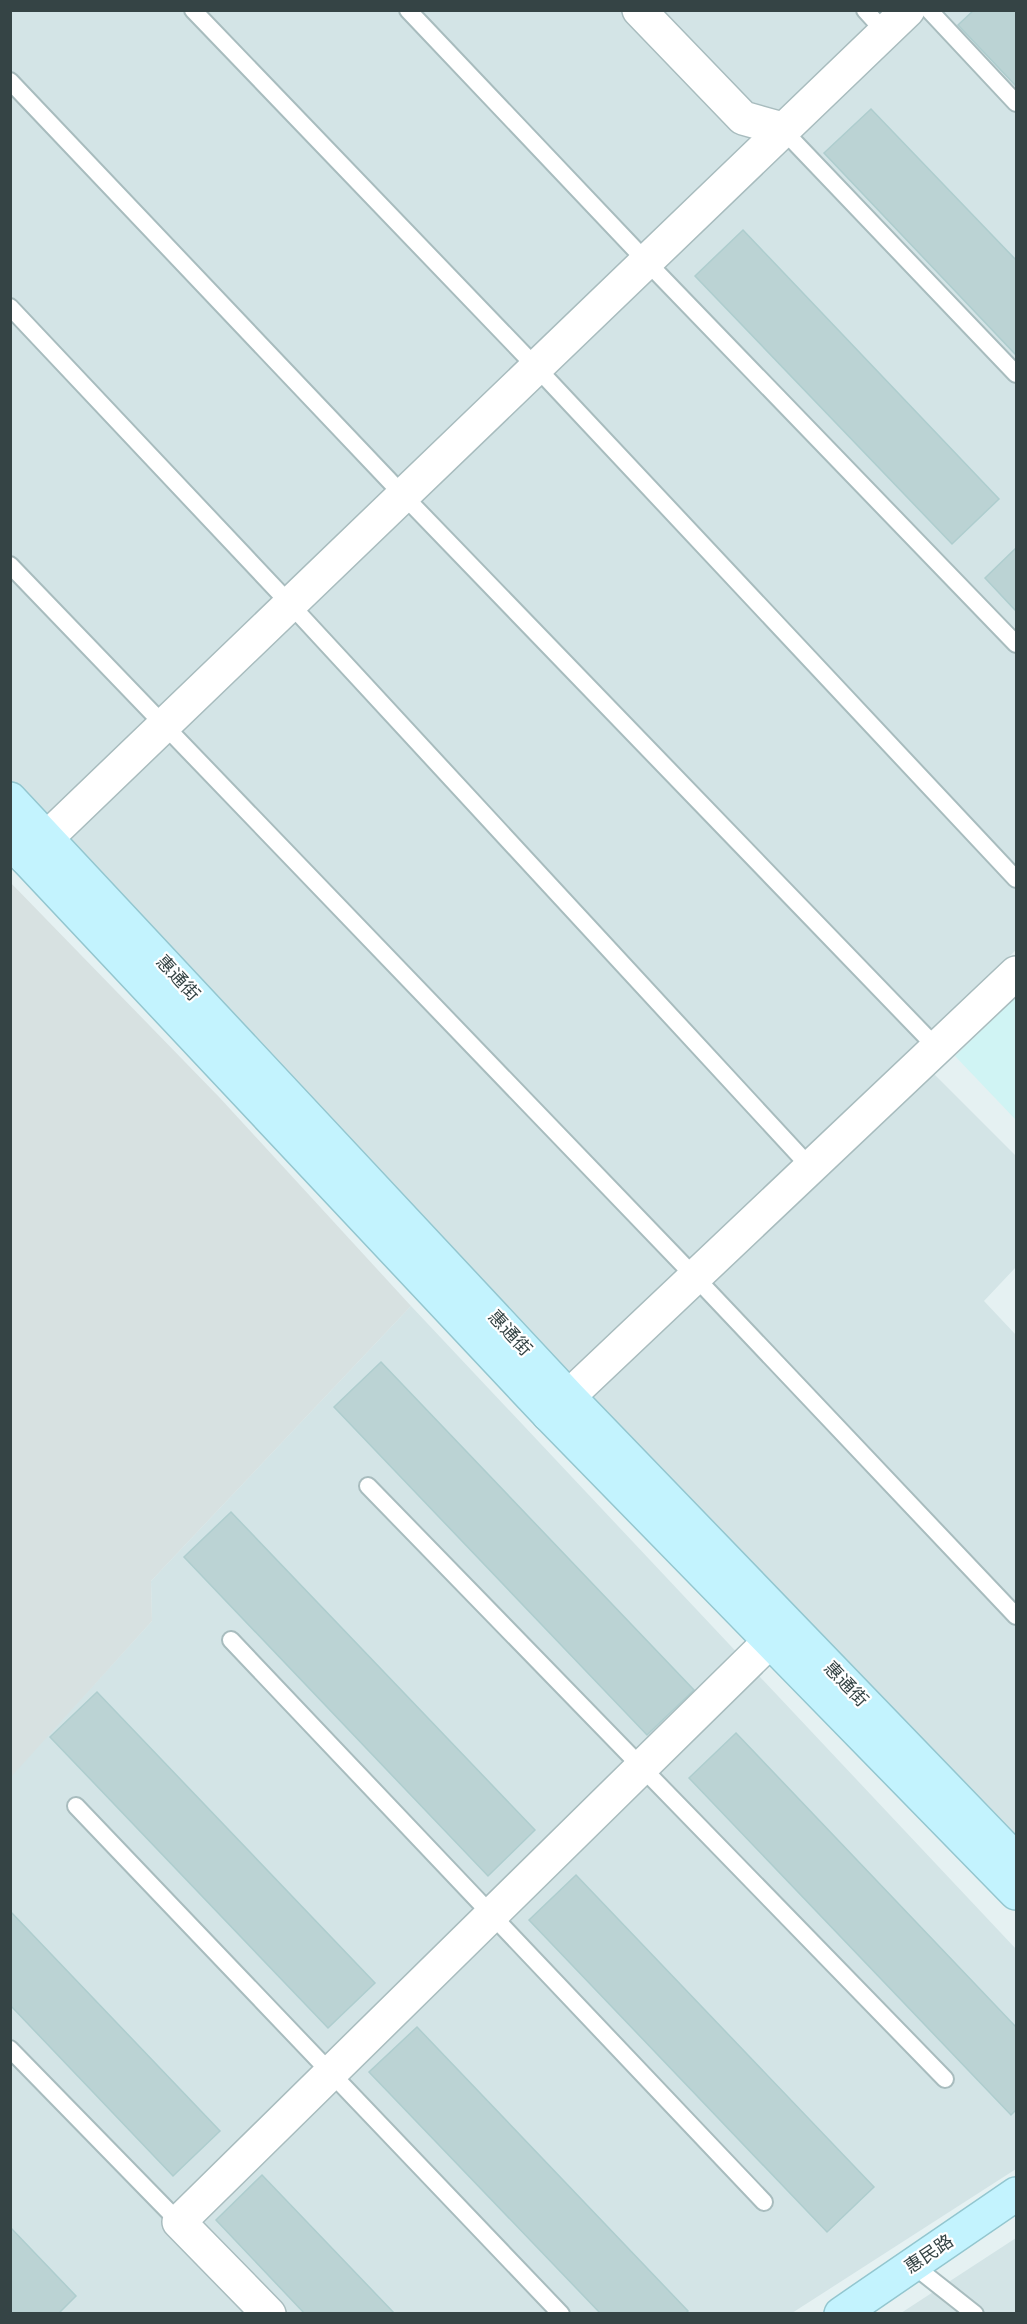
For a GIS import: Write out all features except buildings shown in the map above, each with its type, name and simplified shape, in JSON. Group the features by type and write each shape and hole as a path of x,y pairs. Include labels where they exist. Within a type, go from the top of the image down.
{"street":[{"path":"639,10 743,118 782,129"},
{"path":"28,845 165,725 782,129 886,18"},
{"name":"惠通街","path":"10,799 28,845 559,1406 771,1641 1017,1893"},
{"path":"559,1406 1017,973"},
{"name":"惠通街","path":"559,1406 1017,1860"},
{"path":"269,2313 179,2222 771,1641"},
{"name":"惠民路","path":"841,2313 1017,2194"}],"lane":[{"path":"193,10 536,367 1017,879"},
{"path":"408,10 646,261 1017,644"},
{"path":"929,10 1017,103"},
{"path":"10,81 403,495 937,1048"},
{"path":"782,129 1017,374"},
{"path":"10,307 290,604 811,1167"},
{"path":"10,565 695,1276 1017,1616"},
{"path":"368,1485 945,2079"},
{"path":"231,1640 764,2202"},
{"path":"76,1806 561,2313"},
{"path":"10,2049 179,2222"},
{"path":"913,2265 975,2313"}],"shaded area":[{"path":"11,11 1016,11 1016,950 911,1051 1016,1156 1016,1267 984,1301 1016,1335 1016,1853 11,794"},
{"path":"10,882 220,1098 411,1306 151,1581 152,1621 11,1777"},
{"path":"1016,997 1016,1120 955,1056"},
{"path":"411,1306 1016,1949 1016,2169 792,2313 11,2313 10,1777 152,1621 151,1581"},
{"path":"1016,2238 1016,2313 901,2313"}]}
